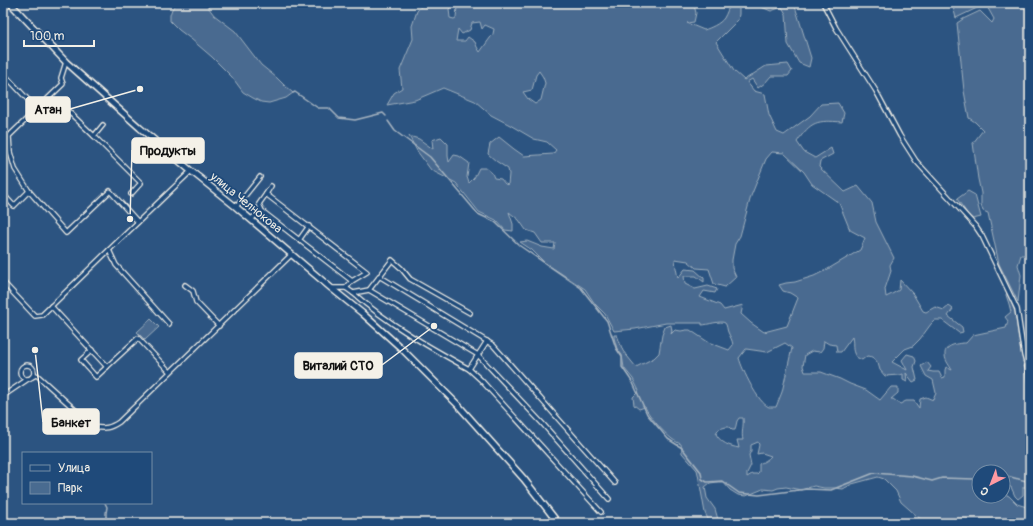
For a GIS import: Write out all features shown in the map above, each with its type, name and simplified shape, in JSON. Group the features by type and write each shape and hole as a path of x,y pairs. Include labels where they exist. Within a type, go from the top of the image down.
{"main road":[{"name":"улица Челнокова","path":"10,3 66,62 140,128 251,219 368,318 401,348 458,405 524,479 558,523"}],"street":[{"path":"823,3 836,28 876,91 900,136 916,161 976,227 982,236 1017,310 1024,355 1030,377"},
{"path":"3,141 63,84 61,78 66,62"},
{"path":"3,68 5,70 3,73 32,104"},
{"path":"68,110 141,183 131,194"},
{"path":"94,136 103,125"},
{"path":"9,136 10,152 15,169 29,191 66,233 110,191 138,222"},
{"path":"3,282 35,316 42,315 192,171"},
{"path":"236,207 260,177"},
{"path":"271,186 259,204 262,211 352,281"},
{"path":"3,194 14,206 29,191"},
{"path":"266,194 367,272 352,281 346,288"},
{"path":"251,219 262,211"},
{"path":"300,240 309,226"},
{"path":"109,250 116,265 169,324"},
{"path":"3,396 36,375 94,427 102,429 111,427 119,422 292,254"},
{"path":"353,294 369,290 392,260 410,278 470,313"},
{"path":"379,276 493,344 615,483"},
{"path":"185,285 193,291 196,302 219,326"},
{"path":"331,288 346,288 368,306 422,343 469,369 481,380 601,512"},
{"path":"369,290 478,355 542,423 609,499"},
{"path":"51,306 107,367"},
{"path":"92,350 81,360 96,377 138,338 170,372"},
{"path":"469,369 487,341"},
{"path":"28,380 23,379 20,373 20,368 24,365 29,365 33,368 34,373 32,377"}],"green space":[{"path":"177,3 205,3 214,15 235,31 261,65 293,93 286,98 269,103 261,102 243,92 232,77 212,57 170,21 172,9"},
{"path":"424,3 456,3 455,6 449,9 450,18 454,19 456,18 457,6 462,3 695,3 696,13 694,22 687,23 704,30 715,26 722,20 731,3 739,3 738,20 716,42 734,71 744,80 766,66 788,64 792,71 788,76 771,76 758,88 752,79 747,82 754,91 765,94 769,115 777,132 784,135 810,116 821,104 838,103 844,113 842,122 826,121 815,123 806,130 797,142 804,152 815,158 831,148 833,154 820,161 819,167 845,192 858,186 872,203 876,222 894,258 890,265 891,271 885,289 886,297 899,290 900,280 913,294 923,311 926,312 935,307 944,310 949,306 953,309 948,316 962,327 963,332 959,333 942,320 935,320 913,346 905,349 892,362 907,370 902,360 907,354 914,356 916,361 914,367 917,380 913,382 906,373 907,382 903,380 903,374 885,376 873,357 867,356 862,360 856,357 853,350 852,337 841,352 837,352 836,345 829,344 824,341 823,348 820,352 812,351 805,355 803,366 805,372 821,372 840,379 866,390 880,400 891,387 898,387 898,393 891,399 900,404 906,401 914,401 919,408 920,399 926,397 933,400 936,393 933,380 926,376 921,366 927,362 931,367 928,371 939,372 942,378 945,377 946,367 952,370 945,357 945,352 949,347 956,344 966,343 973,335 1006,328 1008,321 1005,317 1011,312 1006,295 1007,292 1015,312 1020,348 1030,387 1030,490 1027,487 1023,487 1023,495 1018,499 1015,496 1011,487 1011,464 971,464 971,504 1011,504 1011,498 1017,504 1030,508 1030,523 925,523 901,502 896,491 884,479 878,477 852,484 843,489 814,486 801,490 786,487 773,490 763,489 746,496 738,495 730,490 723,482 710,483 705,487 707,498 715,509 719,523 710,523 705,513 697,470 682,453 681,444 665,433 645,407 639,409 634,405 633,397 639,391 633,379 624,368 622,355 617,349 614,335 617,335 623,351 636,367 654,358 659,353 665,327 671,325 671,334 675,330 690,330 708,342 729,350 733,345 726,324 723,322 702,325 702,323 666,323 635,329 614,331 605,314 595,304 585,289 545,263 532,250 520,242 527,241 542,247 554,249 555,243 542,243 535,233 526,230 519,220 509,212 513,224 513,231 505,230 496,220 479,212 456,183 431,170 417,151 409,136 419,139 433,149 432,140 441,137 448,144 449,162 454,155 459,156 469,163 467,177 469,183 474,178 479,168 486,168 492,173 494,178 501,179 508,185 508,169 488,154 490,144 499,137 524,156 553,154 556,150 547,142 534,139 491,115 475,101 443,88 415,100 387,105 394,93 402,88 400,70 413,39 412,26 417,11","holes":["480,22 482,29 485,25 494,29 493,34 480,52 475,42 468,37 465,41 456,41 458,29 462,34 470,30 472,23","539,71 545,83 541,100 535,104 528,99 523,92 532,90 536,75","772,152 784,153 804,172 812,184 839,203 850,230 865,238 860,250 828,269 814,276 779,285 783,291 798,298 787,326 764,332 741,314 743,305 724,310 720,305 700,297 704,291 715,293 717,289 708,286 695,289 685,284 684,276 696,276 704,282 704,278 695,270 685,269 678,278 675,259 688,261 696,268 709,269 714,284 725,287 736,277 732,268 735,244 740,236 751,196 766,159","785,343 792,348 782,392 776,407 769,407 755,393 743,370 739,358 746,349 767,352","739,418 743,418 743,440 737,440 739,448 726,444 720,440 716,434 719,429 726,427 735,430","758,442 759,445 757,454 762,453 771,456 759,464 759,472 757,474 752,474 747,477 747,473 751,465 749,455 751,445"]},
{"path":"750,3 794,3 811,58 809,67 799,63 788,44 786,14 782,7 771,11"},
{"path":"952,3 985,3 956,18"},
{"path":"985,3 1030,3 1030,255 1021,255 1018,265 1021,275 1018,302 999,264 988,213 983,211 981,205 981,193 973,143 983,130 969,118 964,91 957,23 980,11 992,23 994,19"},
{"path":"968,191 975,195 981,217 973,219 969,216 957,199"},
{"path":"151,319 159,327 145,340 137,332"}],"waterway":[{"path":"293,93 295,92 318,108 329,108 339,118 355,120 383,113 386,116"},
{"path":"388,121 395,131 430,157 478,214 495,222 520,246 581,288 607,321 616,348 622,357 622,367 633,383 647,414 668,439 682,448 701,472 702,479 707,482 722,481 739,493 759,495 807,489 831,490 874,473 912,476 932,481 942,478 971,479"},
{"path":"1011,477 1030,482"},
{"path":"106,504 107,507 106,520"}],"place":[{"name":"Атан","path":"140,89"},
{"name":"Продукты","path":"130,219"},
{"name":"Виталий СТО","path":"434,326"},
{"name":"Банкет","path":"35,350"}]}
